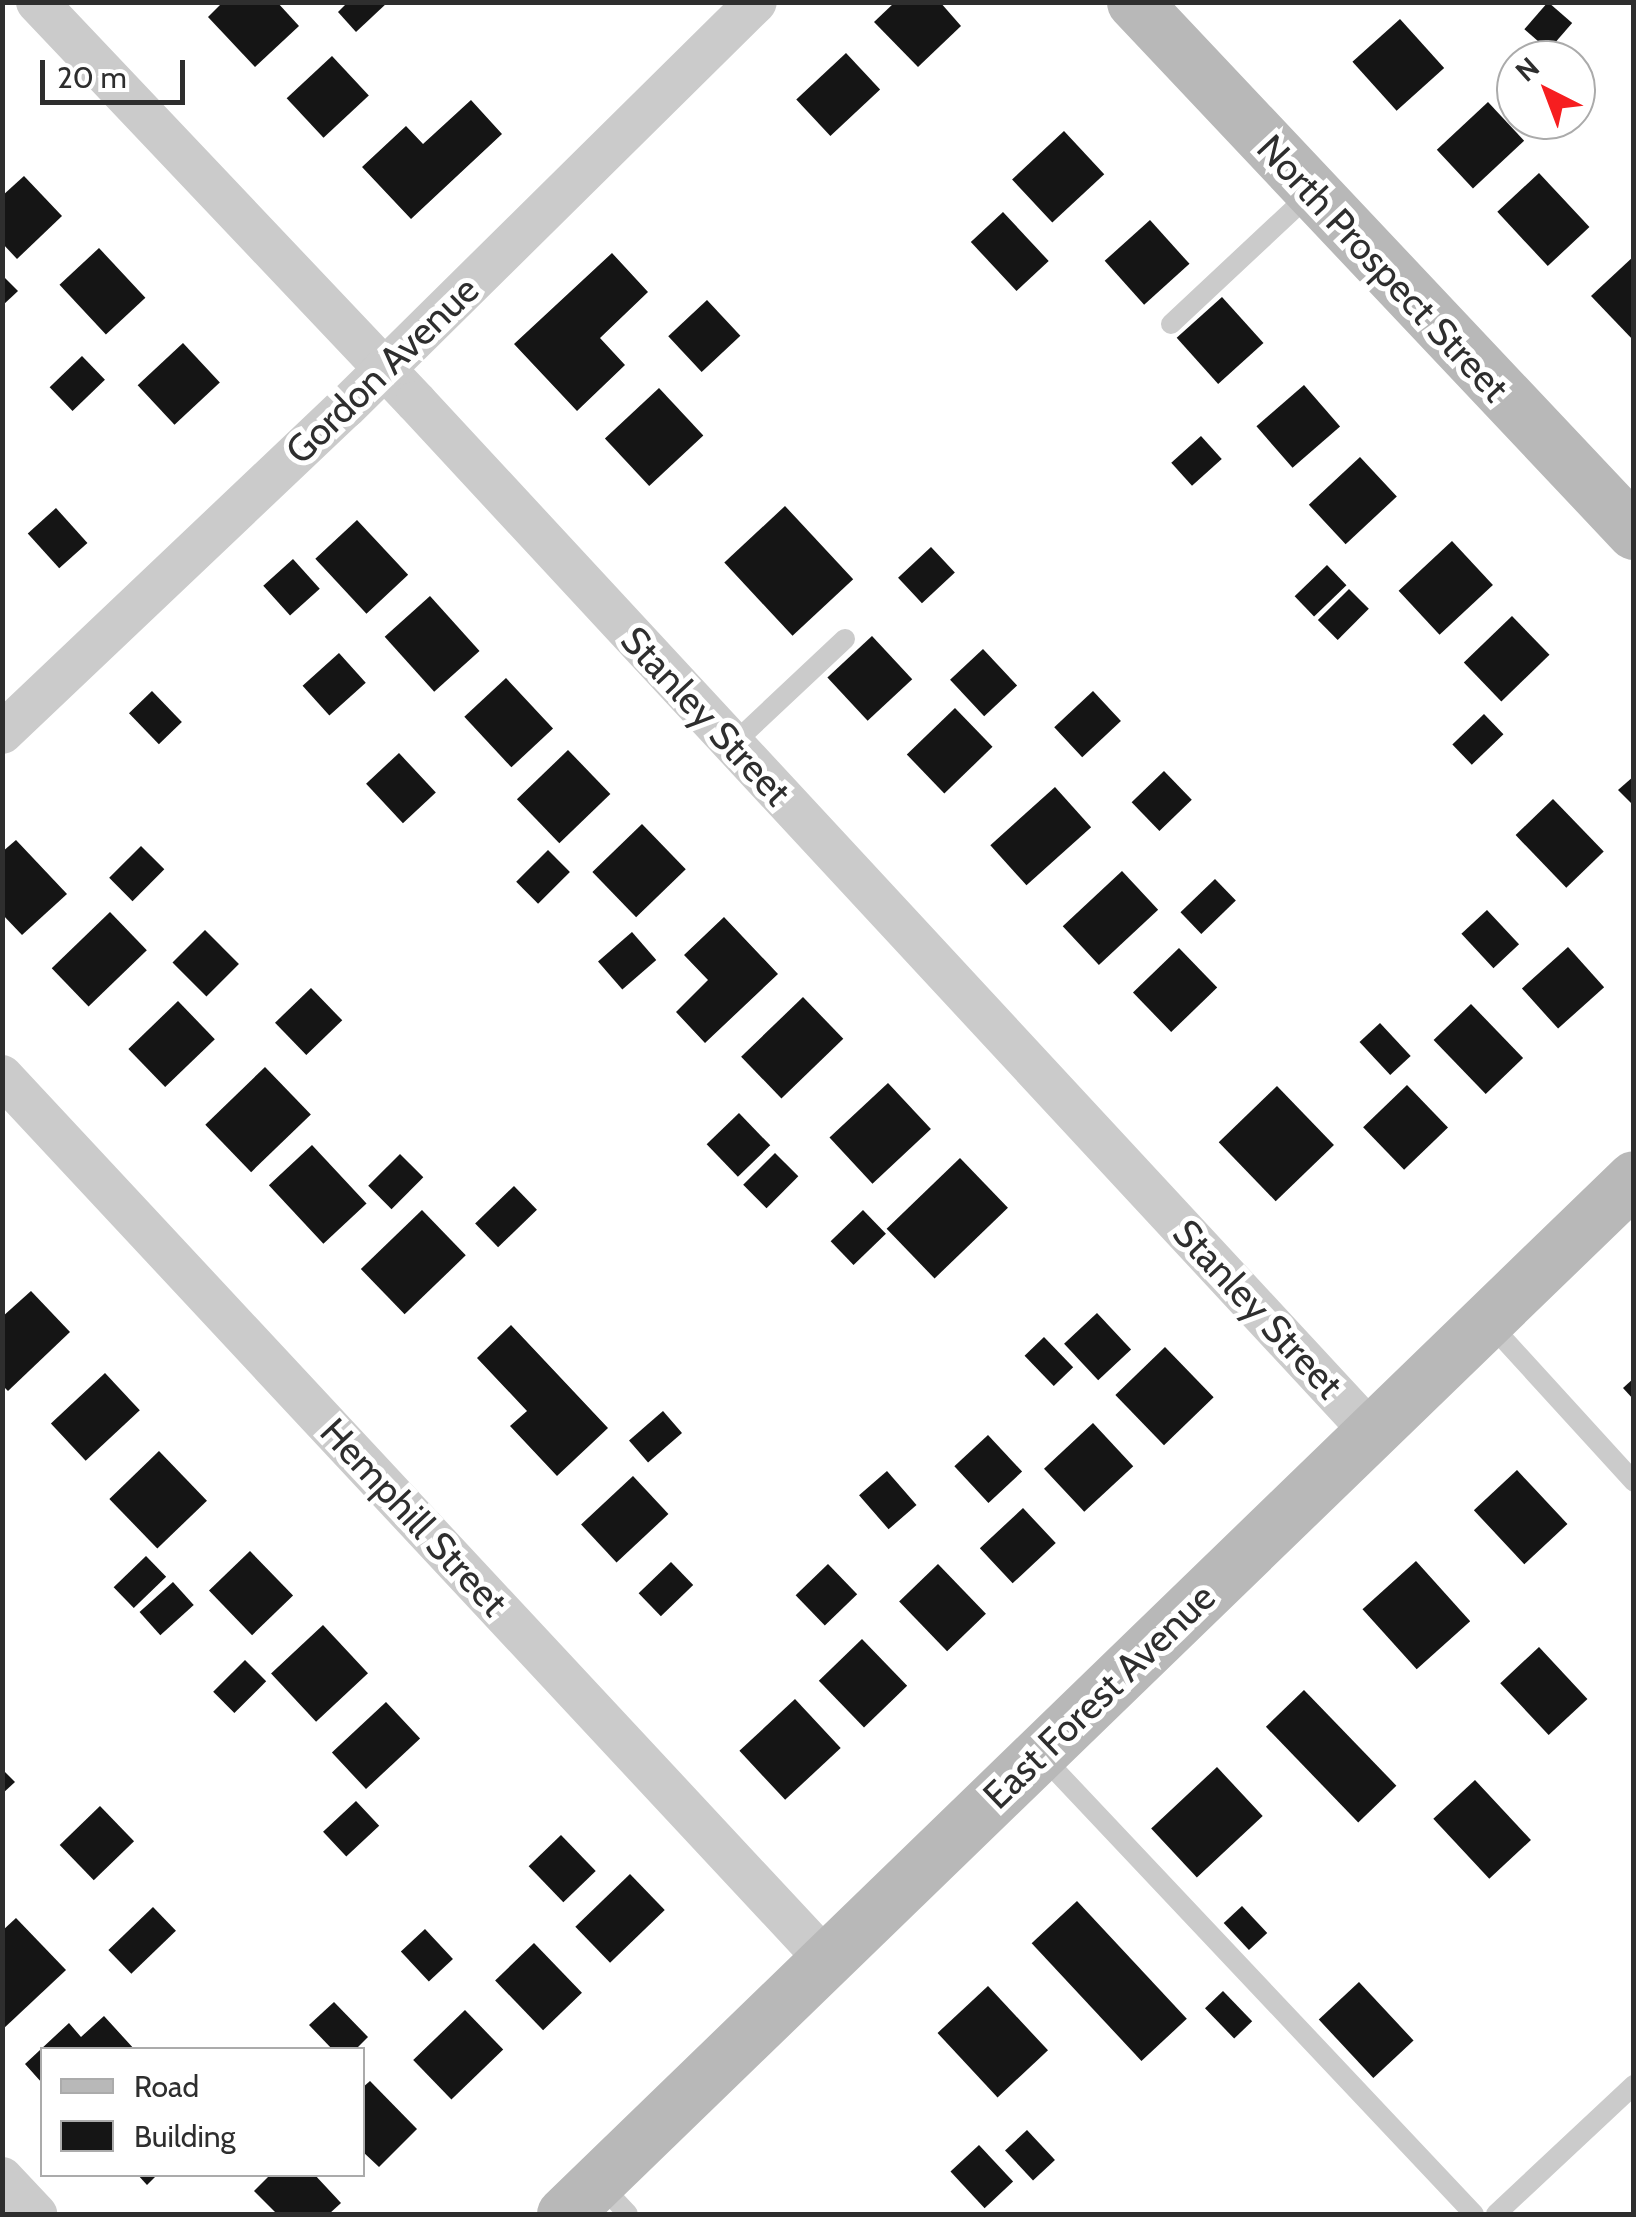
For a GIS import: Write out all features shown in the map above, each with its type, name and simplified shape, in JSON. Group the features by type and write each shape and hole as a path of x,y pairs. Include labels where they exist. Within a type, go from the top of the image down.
{"main road":[{"name":"North Prospect Street","path":"1134,2 1634,532"},
{"name":"East Forest Avenue","path":"597,2204 825,1958 1634,1178"}],"street":[{"name":"Stanley Street","path":"38,2 1372,1432"},
{"name":"Gordon Avenue","path":"2,733 384,370 756,2"},
{"name":"Hemphill Street","path":"2,1076 825,1958"},
{"path":"2,2178 36,2214"}],"lane":[{"path":"1171,324 1311,192"},
{"path":"732,745 845,639"},
{"path":"1488,1322 1634,1482"},
{"path":"1040,1754 1474,2214"},
{"path":"1496,2214 1634,2086"}],"building":[{"path":"223,2 277,2 299,26 255,67 208,17"},
{"path":"348,2 388,2 356,32 338,12"},
{"path":"895,2 940,2 961,26 918,67 874,22"},
{"path":"1548,2 1572,23 1557,40 1537,40 1524,29"},
{"path":"1400,19 1444,68 1397,111 1352,62"},
{"path":"846,53 880,90 830,136 796,99"},
{"path":"332,56 369,95 323,138 287,98"},
{"path":"471,100 502,134 411,219 362,167 406,126 423,144"},
{"path":"1488,102 1496,111 1496,140 1524,141 1473,189 1437,150"},
{"path":"1064,131 1104,174 1052,223 1012,179"},
{"path":"1539,173 1589,227 1548,266 1497,212"},
{"path":"24,176 62,216 17,259 2,243 2,196"},
{"path":"1003,212 1049,261 1017,291 971,242"},
{"path":"1150,220 1189,264 1144,305 1105,261"},
{"path":"99,248 145,298 106,335 60,285"},
{"path":"612,253 648,292 600,338 625,365 577,411 514,344"},
{"path":"1634,256 1634,341 1591,296"},
{"path":"2,275 18,291 2,306"},
{"path":"1222,297 1263,343 1218,384 1177,338"},
{"path":"707,300 740,336 702,372 668,336"},
{"path":"183,343 220,382 174,425 138,385"},
{"path":"82,356 105,380 73,411 50,387"},
{"path":"1304,385 1340,427 1293,468 1256,426"},
{"path":"659,388 703,436 649,486 605,438"},
{"path":"1201,436 1222,459 1192,486 1171,463"},
{"path":"1360,457 1397,496 1346,544 1309,505"},
{"path":"785,506 853,579 792,636 724,563"},
{"path":"56,508 87,543 59,568 28,533"},
{"path":"357,520 408,575 366,614 315,559"},
{"path":"1452,541 1493,585 1440,635 1399,591"},
{"path":"931,547 955,573 922,603 898,578"},
{"path":"293,559 320,589 290,615 263,586"},
{"path":"1327,565 1346,585 1314,616 1295,596"},
{"path":"1349,589 1369,609 1338,640 1318,620"},
{"path":"430,596 480,651 434,692 385,637"},
{"path":"1512,616 1550,655 1501,701 1464,663"},
{"path":"872,636 912,679 868,721 827,678"},
{"path":"983,649 1017,686 984,716 950,680"},
{"path":"339,653 366,683 329,716 303,686"},
{"path":"506,678 553,728 511,767 464,717"},
{"path":"152,691 182,722 159,744 129,713"},
{"path":"1093,691 1121,721 1082,757 1054,727"},
{"path":"955,708 993,747 944,793 907,755"},
{"path":"1484,714 1503,734 1472,765 1452,745"},
{"path":"568,750 610,794 559,843 517,799"},
{"path":"399,753 436,792 403,823 366,784"},
{"path":"1164,771 1192,800 1159,831 1132,802"},
{"path":"1634,776 1634,806 1618,790"},
{"path":"1055,787 1091,827 1026,885 990,845"},
{"path":"1553,799 1604,852 1566,888 1516,835"},
{"path":"642,824 686,869 636,917 592,872"},
{"path":"16,840 67,894 22,935 2,914 2,852"},
{"path":"141,846 164,869 133,901 109,878"},
{"path":"548,850 570,872 538,904 516,882"},
{"path":"1122,871 1158,910 1099,965 1063,926"},
{"path":"1215,879 1236,901 1201,934 1180,912"},
{"path":"1487,910 1519,944 1493,968 1461,934"},
{"path":"110,912 147,950 89,1006 52,968"},
{"path":"724,917 778,974 705,1043 676,1012 708,980 684,955"},
{"path":"205,930 239,964 206,996 172,963"},
{"path":"632,932 656,960 622,989 598,962"},
{"path":"1568,947 1604,987 1558,1029 1522,988"},
{"path":"1179,948 1217,988 1171,1032 1133,992"},
{"path":"311,988 342,1020 306,1055 275,1023"},
{"path":"803,997 843,1039 781,1098 741,1057"},
{"path":"178,1001 215,1039 165,1087 128,1049"},
{"path":"1471,1004 1523,1058 1486,1094 1434,1040"},
{"path":"1380,1023 1411,1056 1390,1075 1360,1042"},
{"path":"265,1067 311,1114 251,1172 205,1125"},
{"path":"888,1083 931,1129 872,1184 829,1138"},
{"path":"1407,1085 1448,1127 1404,1170 1363,1127"},
{"path":"1277,1086 1334,1145 1276,1201 1219,1142"},
{"path":"739,1113 770,1145 738,1177 707,1144"},
{"path":"312,1145 367,1204 323,1244 269,1185"},
{"path":"775,1153 798,1176 767,1208 743,1185"},
{"path":"400,1154 423,1177 392,1209 368,1186"},
{"path":"960,1158 1008,1208 935,1278 887,1229"},
{"path":"514,1186 537,1210 498,1247 475,1224"},
{"path":"422,1210 466,1255 405,1314 361,1269"},
{"path":"863,1210 886,1234 854,1265 831,1241"},
{"path":"31,1291 70,1332 8,1391 2,1385 2,1317"},
{"path":"1097,1313 1131,1350 1098,1380 1064,1344"},
{"path":"511,1325 608,1428 557,1476 510,1426 527,1411 477,1358"},
{"path":"1044,1337 1073,1367 1054,1386 1025,1356"},
{"path":"1165,1347 1214,1397 1164,1445 1115,1395"},
{"path":"105,1373 140,1410 86,1461 51,1423"},
{"path":"1634,1378 1634,1400 1623,1388"},
{"path":"663,1411 682,1433 648,1462 629,1441"},
{"path":"1093,1423 1133,1466 1084,1512 1044,1469"},
{"path":"988,1435 1022,1472 988,1503 954,1466"},
{"path":"159,1451 207,1501 157,1549 109,1499"},
{"path":"1517,1470 1567,1524 1524,1564 1474,1510"},
{"path":"887,1471 917,1505 889,1529 859,1495"},
{"path":"633,1476 668,1514 617,1562 581,1524"},
{"path":"1023,1508 1056,1543 1013,1583 980,1548"},
{"path":"250,1551 293,1596 252,1635 209,1591"},
{"path":"146,1556 166,1577 134,1608 114,1587"},
{"path":"1416,1561 1470,1621 1417,1669 1362,1609"},
{"path":"671,1562 693,1585 661,1616 639,1593"},
{"path":"828,1564 857,1594 825,1625 796,1595"},
{"path":"938,1564 986,1614 947,1651 899,1602"},
{"path":"173,1582 194,1605 160,1635 140,1612"},
{"path":"323,1625 368,1673 316,1722 271,1673"},
{"path":"862,1639 907,1686 864,1727 819,1681"},
{"path":"1539,1647 1587,1699 1549,1735 1500,1683"},
{"path":"245,1660 266,1681 234,1713 213,1692"},
{"path":"1304,1690 1396,1786 1358,1822 1266,1727"},
{"path":"795,1699 841,1748 785,1800 739,1751"},
{"path":"386,1702 420,1739 366,1789 332,1752"},
{"path":"1217,1767 1263,1816 1197,1877 1151,1828"},
{"path":"2,1769 15,1782 2,1794"},
{"path":"1475,1780 1531,1840 1489,1879 1433,1819"},
{"path":"356,1801 379,1826 346,1857 323,1832"},
{"path":"100,1806 134,1841 94,1880 60,1845"},
{"path":"561,1835 596,1871 563,1902 529,1866"},
{"path":"630,1874 665,1910 610,1963 575,1927"},
{"path":"1077,1901 1187,2019 1141,2061 1032,1943"},
{"path":"1242,1906 1267,1933 1249,1950 1224,1923"},
{"path":"153,1907 176,1931 131,1974 108,1950"},
{"path":"16,1918 66,1970 2,2030 2,1931"},
{"path":"425,1929 453,1959 429,1981 401,1952"},
{"path":"534,1943 582,1993 543,2030 495,1981"},
{"path":"1359,1982 1414,2041 1373,2078 1319,2020"},
{"path":"988,1986 1048,2050 998,2097 938,2033"},
{"path":"1223,1991 1252,2021 1234,2039 1205,2008"},
{"path":"334,2002 368,2037 358,2047 330,2047 309,2025"},
{"path":"465,2010 503,2050 451,2100 413,2060"},
{"path":"104,2016 132,2047 43,2047 69,2023 81,2037"},
{"path":"40,2050 40,2081 25,2064"},
{"path":"370,2081 417,2129 379,2167 365,2154 365,2085"},
{"path":"1027,2130 1055,2160 1033,2180 1005,2150"},
{"path":"979,2145 1013,2182 985,2208 950,2172"},
{"path":"268,2177 317,2177 341,2203 329,2214 277,2214 254,2191"}]}
